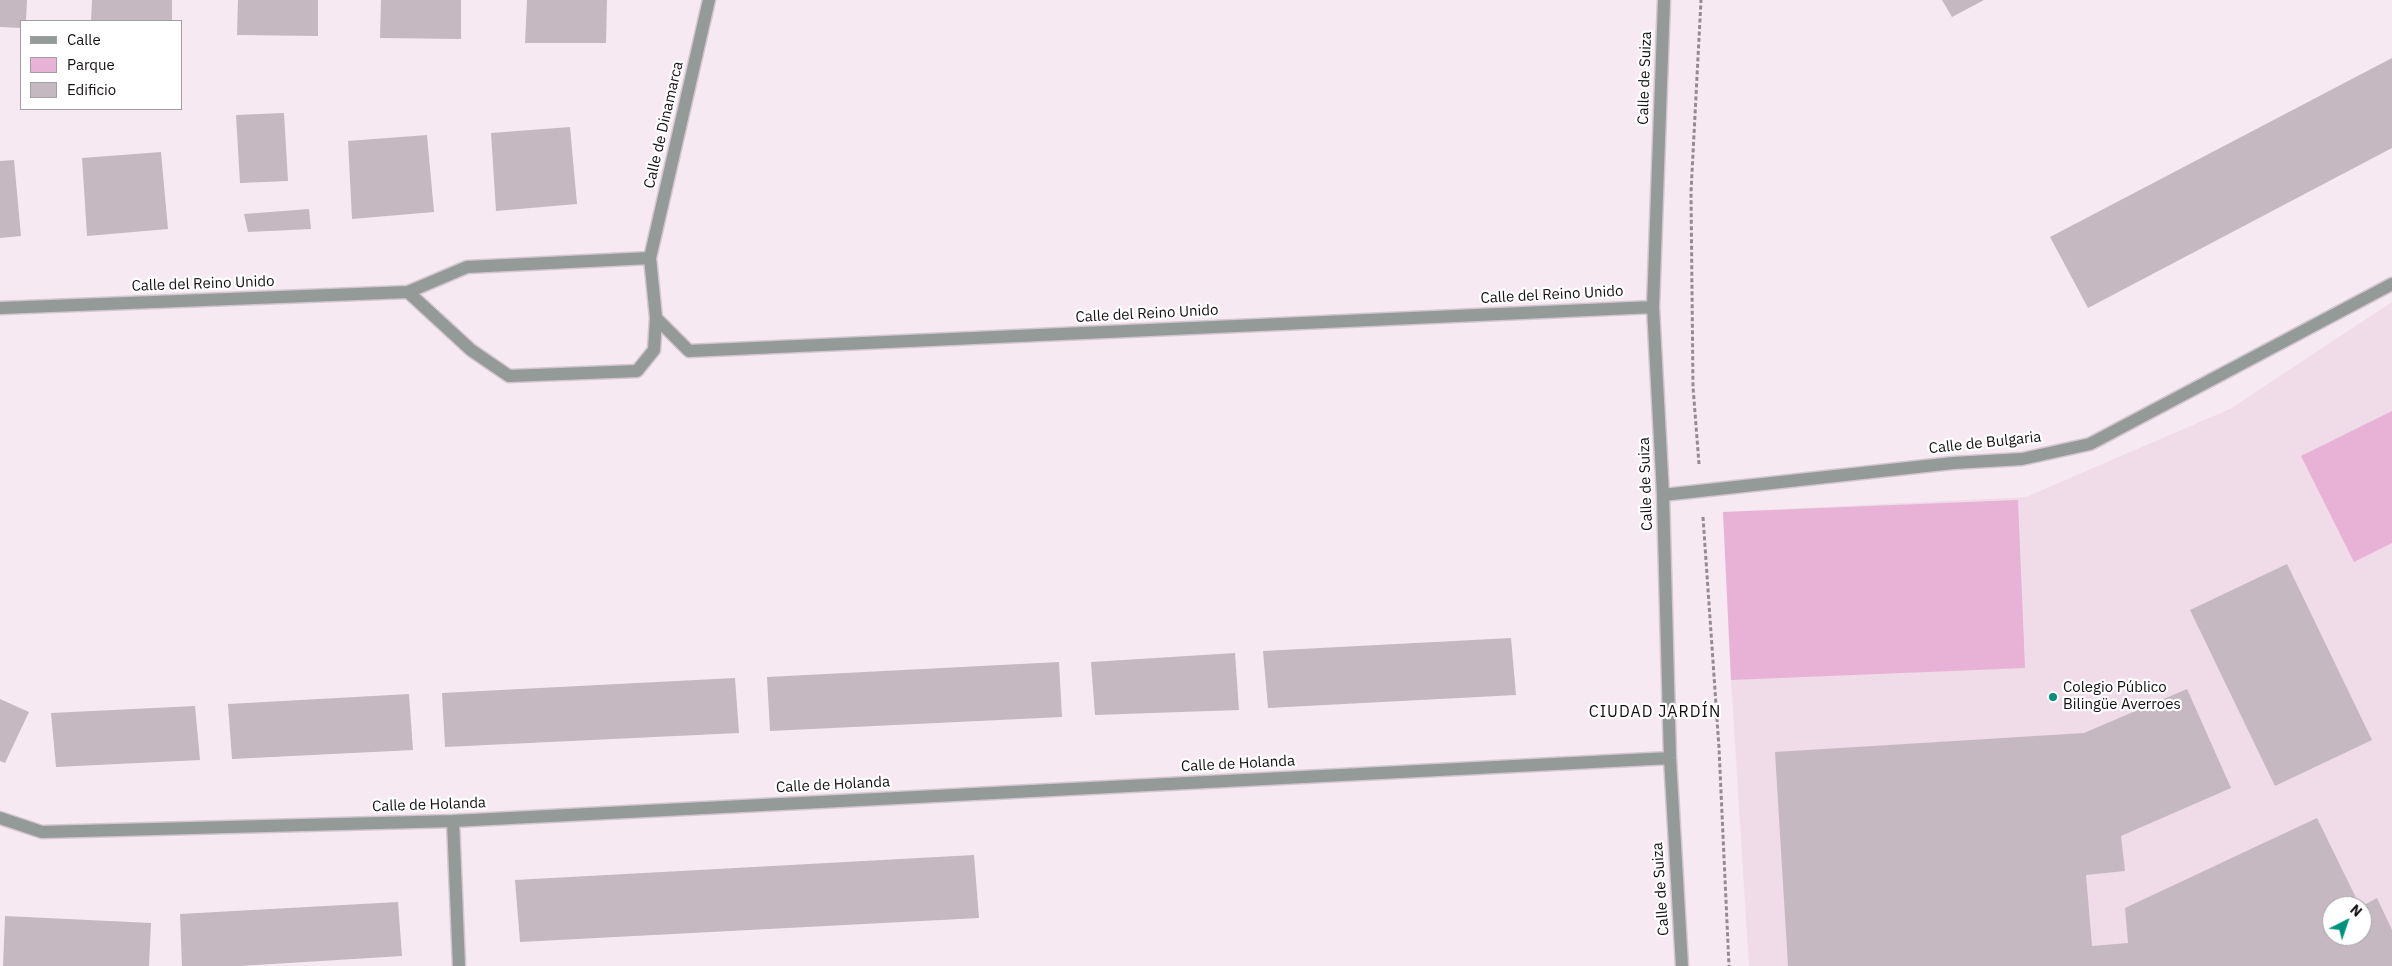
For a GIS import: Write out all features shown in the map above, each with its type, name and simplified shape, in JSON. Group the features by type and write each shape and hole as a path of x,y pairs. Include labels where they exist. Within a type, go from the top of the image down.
{"street":[{"name":"Calle de Dinamarca","path":"650,258 709,0"},
{"name":"Calle de Suiza","path":"1664,0 1653,307 1663,495 1670,758 1682,966"},
{"name":"Calle del Reino Unido","path":"0,308 408,292 467,267 650,258"},
{"path":"408,292 471,350 509,376 637,372 654,350 656,318 650,258"},
{"name":"Calle de Bulgaria","path":"1663,495 1953,463 2022,459 2090,444 2392,284"},
{"name":"Calle del Reino Unido","path":"656,318 689,351 1653,307"},
{"name":"Calle de Holanda","path":"0,818 42,832 453,821 1670,758"},
{"path":"453,821 459,966"}],"path":[{"path":"1701,0 1691,192 1693,387 1718,748 1729,966"}],"shaded area":[{"name":"Colegio Público Bilingüe Averroes","path":"2392,302 2392,966 1749,966 1731,680 1723,512 2026,497 2230,409"}],"green space":[{"path":"2392,411 2392,543 2354,562 2301,456"},
{"path":"2018,500 2025,668 1731,680 1723,512"}],"building":[{"path":"0,0 27,0 26,20 20,20 20,28 0,27"},
{"path":"92,0 172,0 172,20 91,20"},
{"path":"238,0 318,0 318,36 237,35"},
{"path":"381,0 461,0 461,39 380,38"},
{"path":"527,0 607,0 606,43 525,43"},
{"path":"1942,0 1984,0 1952,17"},
{"path":"2392,58 2392,148 2088,308 2050,237"},
{"path":"284,113 288,181 240,183 236,115"},
{"path":"570,127 577,204 496,211 491,133"},
{"path":"427,135 434,212 352,219 348,141"},
{"path":"161,152 168,229 87,236 82,158"},
{"path":"14,160 21,236 0,238 0,161"},
{"path":"309,209 311,229 248,232 244,214"},
{"path":"2287,564 2372,740 2275,786 2190,610"},
{"path":"1511,638 1516,695 1268,708 1263,651"},
{"path":"1235,653 1239,710 1095,715 1091,662"},
{"path":"1059,662 1062,717 770,731 767,677"},
{"path":"735,678 739,733 445,747 442,693"},
{"path":"2187,689 2231,788 2121,836 2125,871 2086,875 2092,946 2128,943 2125,908 2317,818 2355,896 2322,896 2322,946 2372,946 2372,901 2377,898 2392,930 2392,966 1788,966 1775,752 2084,733"},
{"path":"409,694 413,750 232,759 228,704"},
{"path":"0,699 29,712 5,763 0,761"},
{"path":"195,706 200,760 56,767 51,713"},
{"path":"974,855 979,918 520,942 515,880"},
{"path":"398,902 402,956 240,966 182,966 180,914"},
{"path":"5,916 151,923 149,966 3,966"}],"place":[{"name":"Colegio Público Bilingüe Averroes","path":"2053,697"}],"district":[{"name":"CIUDAD JARDÍN","path":"1655,712"}]}
